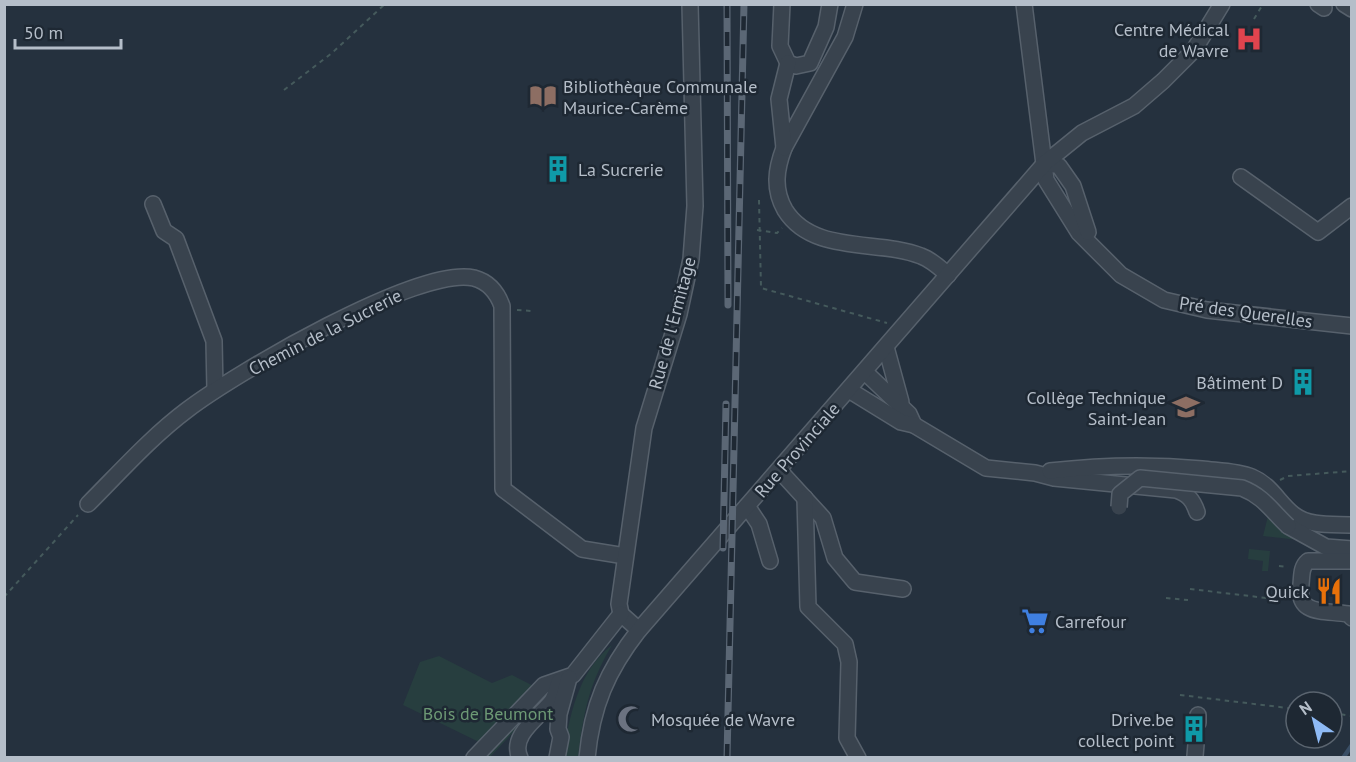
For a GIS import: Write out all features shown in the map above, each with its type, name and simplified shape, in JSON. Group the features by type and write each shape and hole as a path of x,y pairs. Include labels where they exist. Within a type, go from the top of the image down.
{"street":[{"name":"Rue de l'Ermitage","path":"621,614 619,604 644,428 679,314 691,259 694,206 690,4"},
{"path":"782,4 780,46 788,63 779,99 784,148"},
{"path":"788,63 796,66 810,63 826,27 830,4"},
{"path":"855,4 845,37 784,148 777,166 776,180 782,203 792,218 805,230 825,239 920,255 948,275"},
{"name":"Pré des Querelles","path":"1024,4 1046,180 1079,233 1121,275 1164,300 1207,310 1352,326"},
{"name":"Rue Provinciale","path":"587,758 590,724 600,694 618,657 639,630 1045,163 1082,133 1134,106 1163,81 1194,50 1222,4"},
{"path":"1344,4 1352,9"},
{"path":"1241,177 1318,232 1352,206"},
{"path":"153,204 164,231 176,239 214,341 215,390"},
{"name":"Chemin de la Sucrerie","path":"88,504 166,426 215,390 298,343 386,298 454,278 482,281 496,293 502,309 503,489 582,549 625,556"},
{"path":"886,347 903,407 914,425"},
{"path":"865,372 903,407"},
{"path":"849,390 901,422 914,425 986,468 1035,473 1054,478 1176,490 1185,493 1194,501 1197,512"},
{"path":"1035,473 1115,464 1158,465 1231,472 1252,477 1267,486 1294,515 1306,521 1352,525"},
{"path":"779,470 823,518 835,558 855,582 903,589"},
{"path":"1119,507 1119,494 1140,478 1242,488 1266,501 1288,526 1326,547 1352,549"},
{"path":"805,498 808,607 845,644 849,662 847,738 858,758"},
{"path":"747,506 759,524 770,561"},
{"path":"1326,547 1327,524"},
{"path":"1350,624 1348,614 1303,606 1300,590 1302,569 1308,561 1352,561"},
{"path":"520,758 518,743 526,729 553,699 564,680 583,665 621,614 639,630"},
{"path":"474,758 544,685 564,680"},
{"path":"557,758 561,737 558,729 564,680"}],"path":[{"path":"284,90 332,53 385,4"},
{"path":"1254,19 1263,4"},
{"path":"759,200 757,230 761,288 884,322 900,330"},
{"path":"757,230 777,232 792,218"},
{"path":"1267,486 1288,476 1352,471"},
{"path":"4,597 88,504"},
{"path":"1190,589 1275,599"},
{"path":"1166,598 1188,600"},
{"path":"1179,695 1284,708"}],"green space":[{"path":"1269,512 1299,540 1263,536"},
{"path":"1249,549 1270,551 1268,571 1262,571 1263,561 1248,559"},
{"name":"Bois de Beumont","path":"612,645 597,673 588,700 578,757 562,758 572,711 583,682 600,656"},
{"name":"Bois de Beumont","path":"439,656 492,683 512,675 549,694 490,757 469,757 479,742 403,705 420,662"}],"waterway":[{"path":"1343,758 1352,745"}],"railway":[{"path":"727,4 728,305"},
{"path":"727,758 744,4"},
{"path":"723,548 726,404"}],"place":[{"name":"Centre Médical de Wavre","path":"1249,39"},
{"name":"Bibliothèque Communale Maurice-Carème","path":"543,96"},
{"name":"La Sucrerie","path":"558,169"},
{"name":"Bâtiment D","path":"1303,382"},
{"name":"Collège Technique Saint-Jean","path":"1186,407"},
{"name":"Quick","path":"1329,591"},
{"name":"Carrefour","path":"1035,621"},
{"name":"Mosquée de Wavre","path":"631,719"},
{"name":"Drive.be collect point","path":"1194,729"}]}
